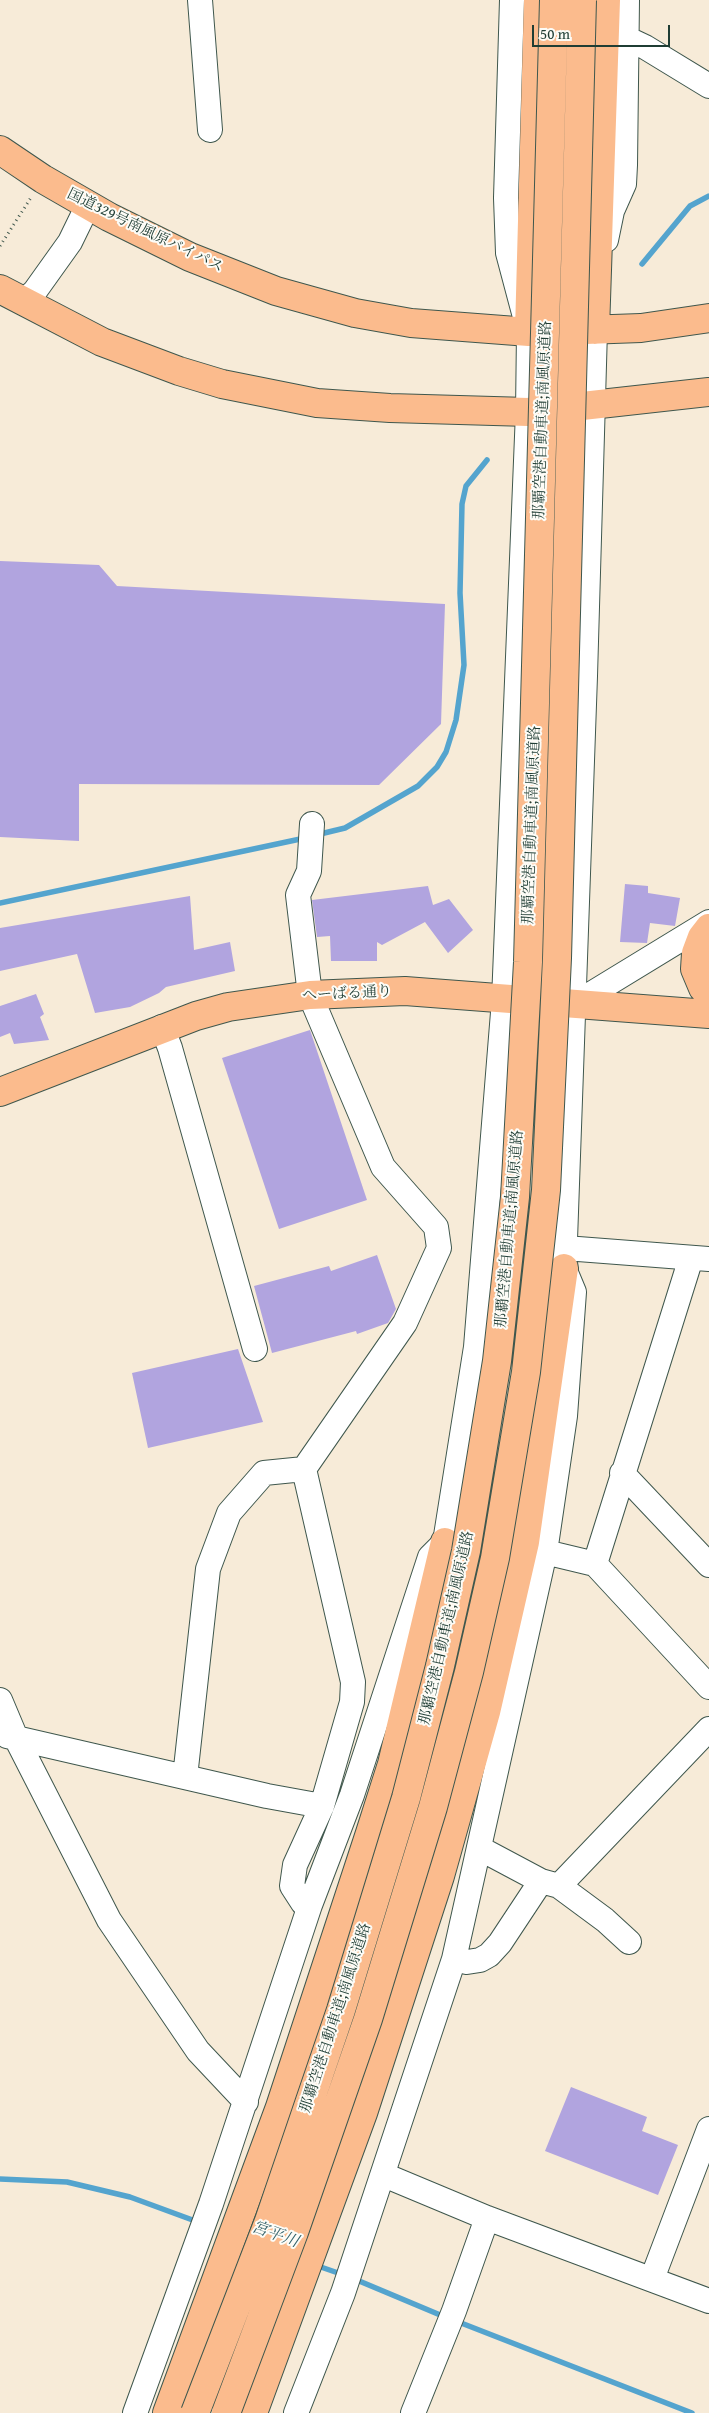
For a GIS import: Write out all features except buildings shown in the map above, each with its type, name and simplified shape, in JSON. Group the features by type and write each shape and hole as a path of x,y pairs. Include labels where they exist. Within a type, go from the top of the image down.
{"highway":[{"path":"529,332 538,0"},
{"name":"那覇空港自動車道;南風原道路","path":"195,2413 265,2230 316,2083 341,2010 406,1798 440,1666 466,1550 497,1361 515,1197 528,962 554,0"},
{"name":"那覇空港自動車道;南風原道路","path":"226,2413 294,2232 365,2028 433,1807 469,1672 495,1558 526,1372 546,1190 557,958 582,0"},
{"path":"595,330 606,0"},
{"name":"国道329号南風原バイパス","path":"0,150 43,179 88,205 190,257 276,291 355,313 410,323 529,332 641,328 709,318"},
{"path":"0,289 102,342 178,371 222,384 316,402 353,406 528,412 594,407 709,392"},
{"path":"709,928 702,937 696,953 695,969 703,988 709,995"},
{"name":"へーばる通り","path":"0,1092 162,1027 228,1007 310,995 406,992 709,1014"},
{"path":"253,2413 363,2113 440,1876 486,1712 525,1542 565,1258"},
{"path":"167,2413 280,2107 392,1764 445,1542"}],"street":[{"path":"200,0 210,130"},
{"path":"135,2413 200,2236 310,1905 352,1795 430,1557 445,1542 476,1346 499,1086 504,1000 528,412 529,332 508,253 506,198 512,0"},
{"path":"595,303 604,294 606,236 612,211 624,184 627,0"},
{"path":"626,38 645,47 709,86"},
{"path":"23,302 35,291 70,242 88,205"},
{"path":"296,2413 344,2293 454,1958 545,1552 565,1416 574,1292 565,1258 595,330"},
{"path":"310,1905 303,1903 292,1886 295,1865 322,1806 352,1702 353,1682 304,1469 405,1323 439,1248 436,1227 383,1167 310,995 298,895 310,871 312,828"},
{"path":"573,1005 709,922"},
{"path":"162,1027 170,1048 255,1349"},
{"path":"565,1258 700,1258 622,1473 595,1564"},
{"path":"185,1777 208,1569 230,1513 264,1473 304,1469"},
{"path":"622,1473 709,1565"},
{"path":"545,1552 595,1564 709,1687"},
{"path":"0,1700 8,1736 109,1920 198,2051 246,2102"},
{"path":"454,1958 467,1962 480,1960 489,1955 550,1884 709,1729"},
{"path":"8,1736 267,1796 322,1806"},
{"path":"480,1848 550,1884 606,1920 629,1942"},
{"path":"652,2279 709,2129"},
{"path":"384,2175 487,2218 709,2301"},
{"path":"413,2413 451,2318 487,2218"}],"path":[{"path":"0,246 33,194"}],"waterway":[{"path":"642,264 690,206 709,196"},
{"path":"316,835 345,828 418,786 437,767 446,752 456,720 464,665 460,593 462,504 466,486 487,460"},
{"path":"0,903 305,838"},
{"name":"宮平川","path":"0,2179 67,2182 130,2197 198,2222"},
{"name":"宮平川","path":"315,2265 344,2275"},
{"name":"宮平川","path":"352,2278 445,2317"},
{"path":"456,2321 692,2413"}]}
